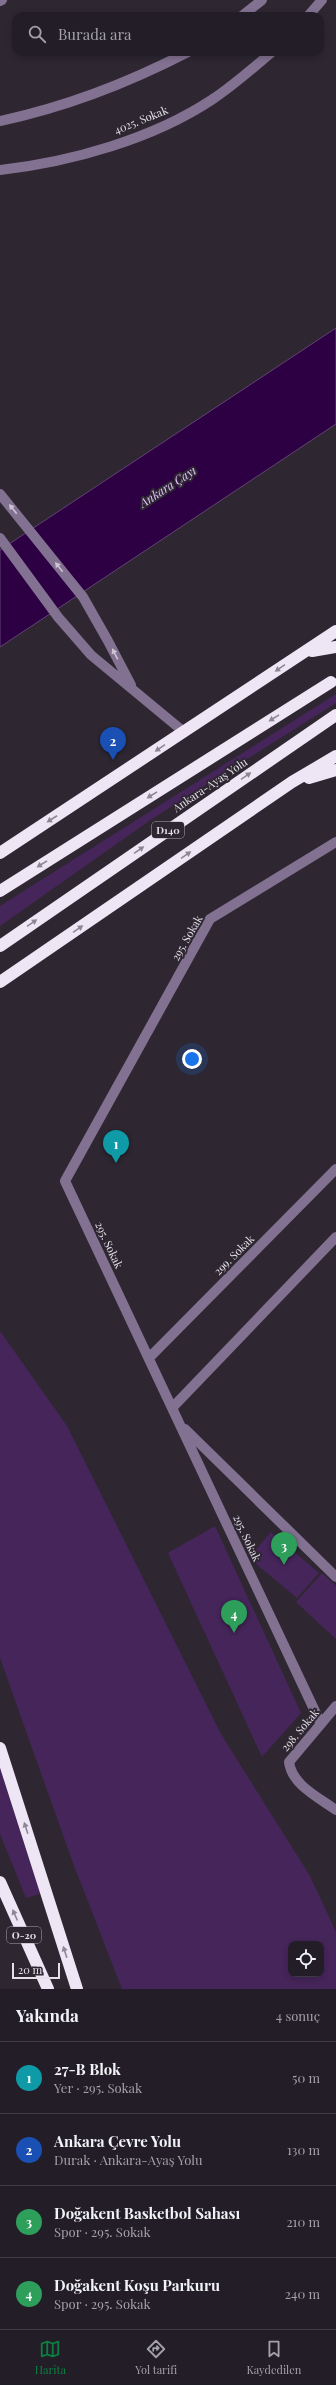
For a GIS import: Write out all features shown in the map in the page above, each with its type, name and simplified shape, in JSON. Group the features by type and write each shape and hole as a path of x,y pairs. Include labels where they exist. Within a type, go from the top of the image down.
{"highway":[{"path":"0,853 336,631"},
{"path":"300,654 328,647 336,647"},
{"name":"Ankara-Ayaş Yolu","path":"0,891 331,682"},
{"name":"Ankara-Ayaş Yolu","path":"0,946 336,715"},
{"path":"0,982 292,782 336,756"},
{"path":"292,782 336,770"},
{"path":"0,845 21,840"},
{"path":"0,1748 77,1989"},
{"name":"O-20","path":"0,1882 48,1989"}],"street":[{"path":"247,12 262,0"},
{"path":"312,12 322,0"},
{"path":"0,121 40,113 115,86 179,56"},
{"name":"4025. Sokak","path":"0,170 62,160 160,128 212,100 267,56"},
{"path":"0,494 26,524 83,597 108,640 133,689"},
{"path":"1,540 58,617 91,655 184,732"},
{"name":"295. Sokak","path":"321,1724 65,1181 210,919 336,842"},
{"name":"299. Sokak","path":"149,1358 334,1175"},
{"path":"172,1408 336,1237"},
{"path":"180,1424 336,1577"},
{"name":"298. Sokak","path":"336,1706 289,1762 290,1772 296,1781 336,1810"}],"shaded area":[{"path":"336,694 336,703 152,819 0,926 0,906"},
{"path":"0,1331 67,1426 221,1734 310,1876 336,1932 336,1989 122,1989 73,1863 0,1658"},
{"path":"215,1526 301,1713 262,1757 168,1553"},
{"path":"271,1532 319,1573 297,1598 249,1558"},
{"path":"322,1573 336,1586 336,1639 296,1602"},
{"path":"0,1763 43,1893 26,1898 0,1834"}],"water":[{"name":"Ankara Çayı","path":"336,328 336,424 0,647 0,550"}],"place":[{"name":"Ankara Çevre Yolu","path":"113,760"},
{"name":"27-B Blok","path":"116,1163"},
{"name":"Doğakent Basketbol Sahası","path":"284,1565"},
{"name":"Doğakent Koşu Parkuru","path":"234,1633"}]}
